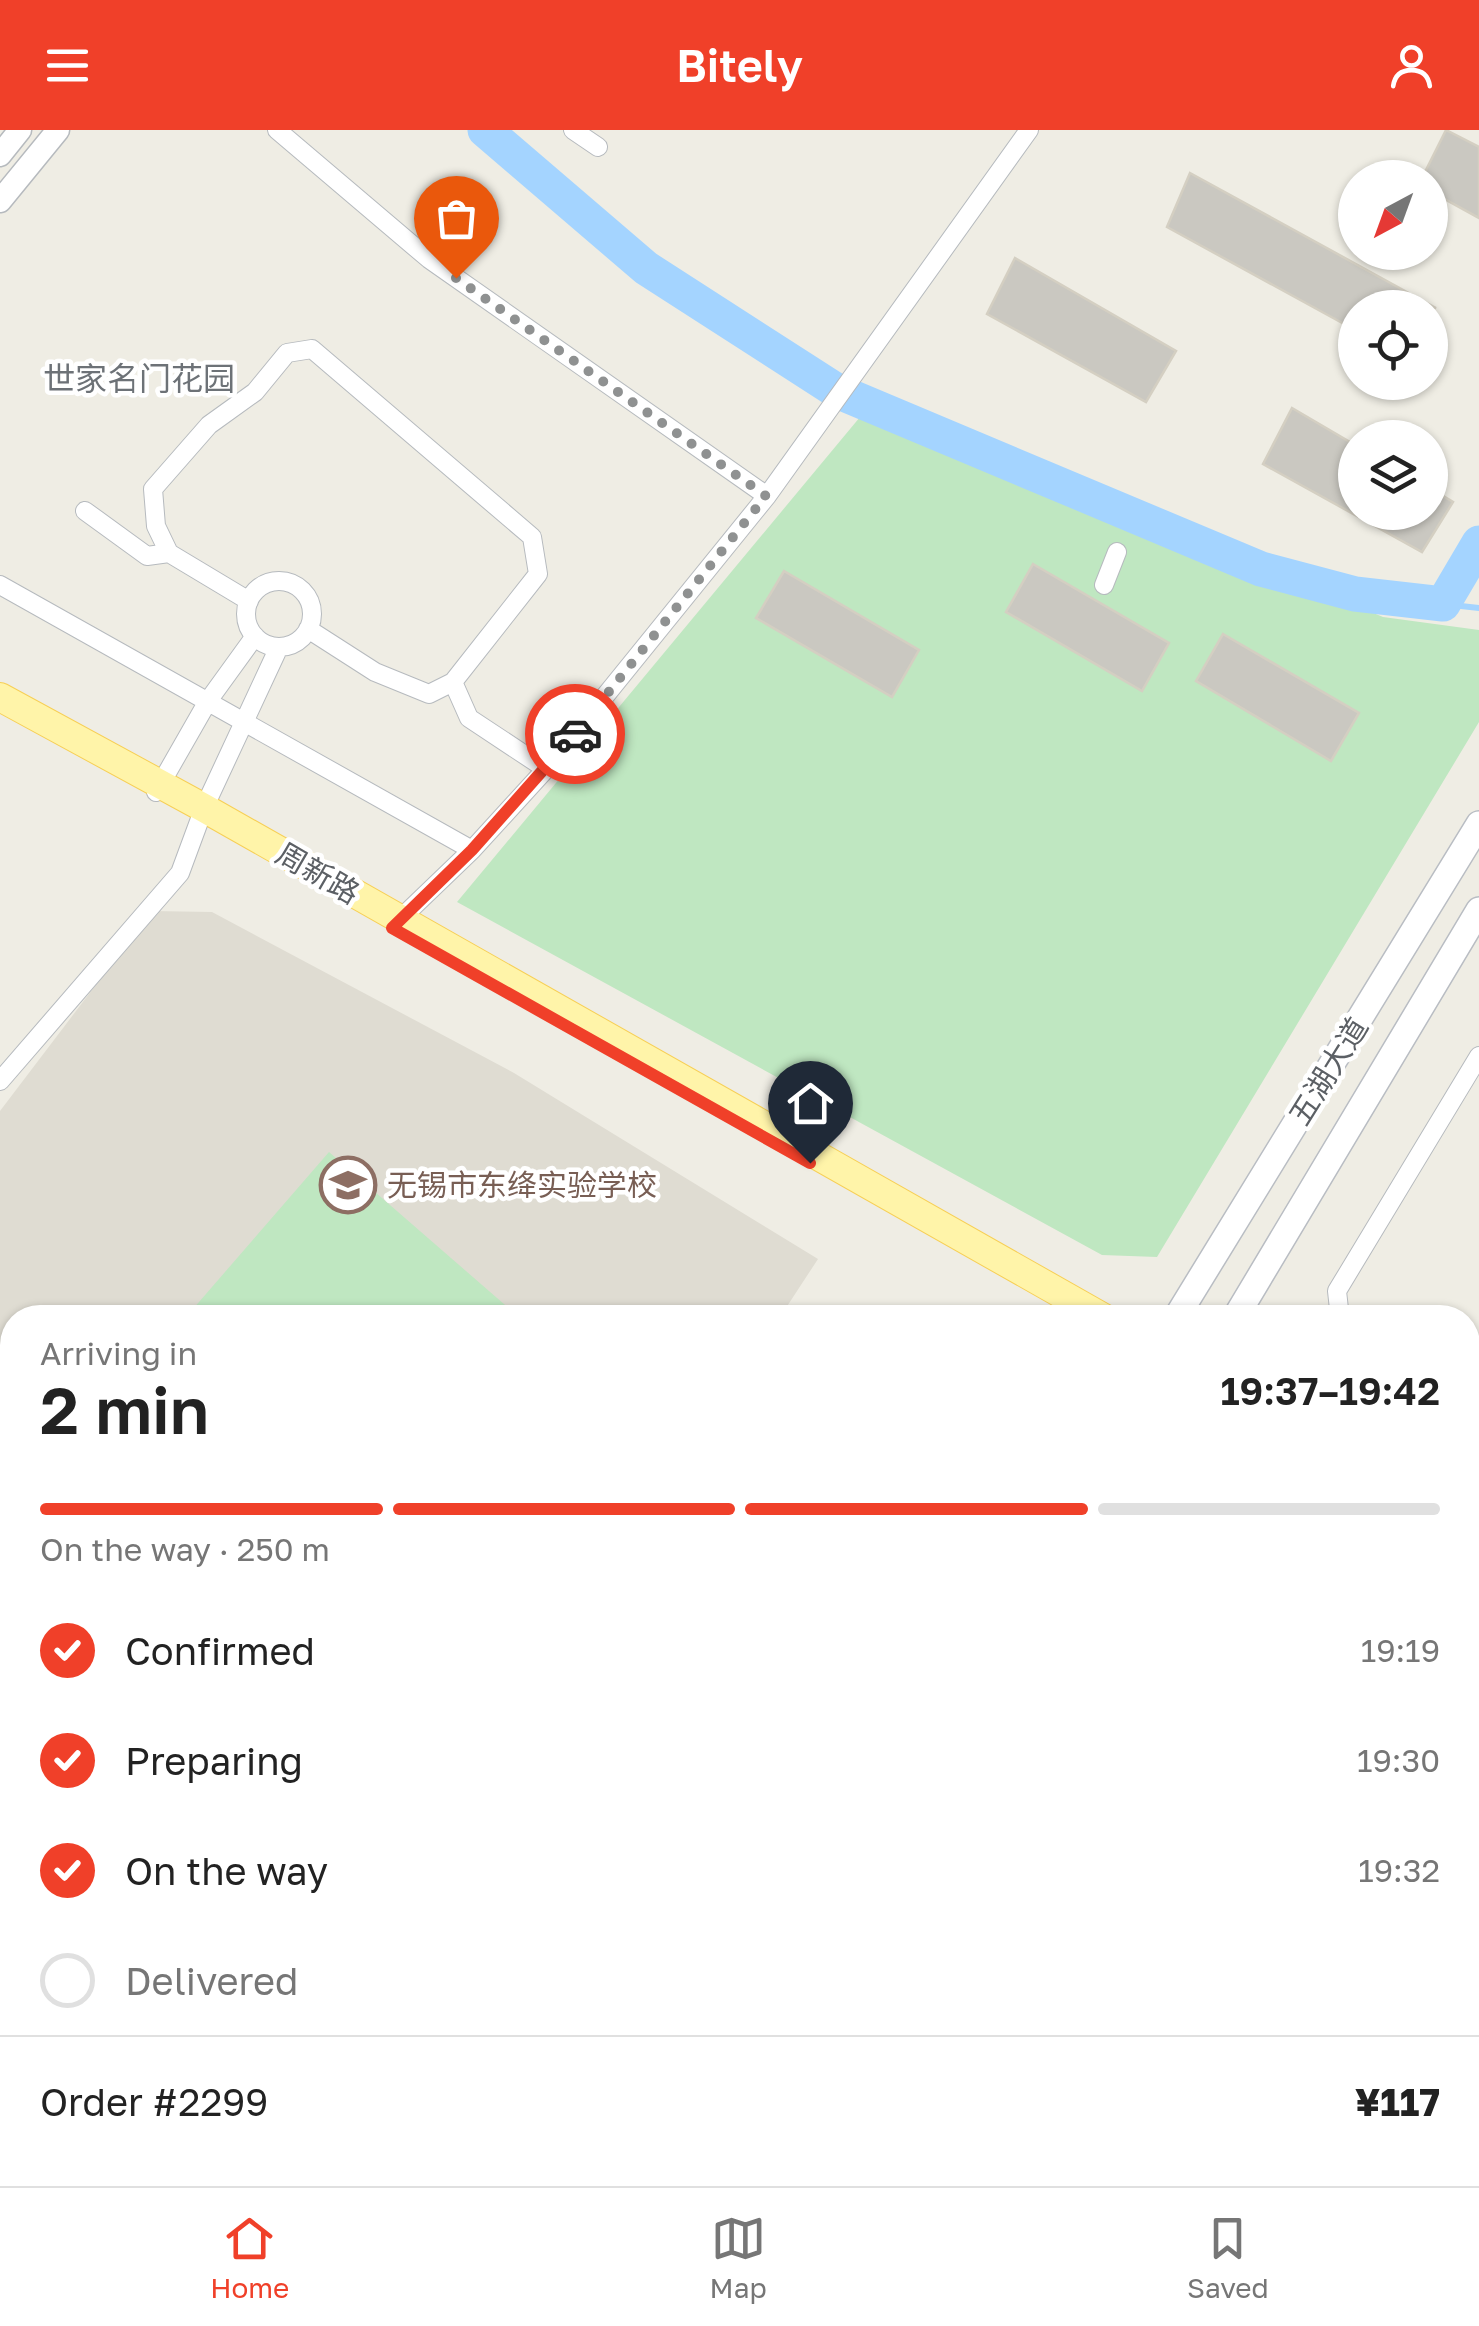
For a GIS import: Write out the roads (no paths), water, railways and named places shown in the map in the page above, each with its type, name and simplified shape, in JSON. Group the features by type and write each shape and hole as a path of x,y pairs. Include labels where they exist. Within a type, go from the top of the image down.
{"main road":[{"name":"周新路","path":"0,697 1081,1305"},
{"name":"周新路","path":"0,710 158,789"},
{"name":"五湖大道","path":"1184,1305 1479,824"},
{"name":"五湖大道","path":"1244,1305 1479,910"},
{"name":"周新路","path":"396,923 1060,1305"}],"street":[{"path":"0,155 20,130"},
{"path":"0,201 58,130"},
{"path":"278,130 429,258 766,496"},
{"path":"573,130 598,147"},
{"path":"396,923 472,850 546,769 766,496 1029,130"},
{"path":"249,601 169,553 156,526 153,489 208,425 255,392 287,353 312,350 532,537 538,574 453,682 429,694 375,672 308,629"},
{"path":"85,512 148,556 169,553"},
{"path":"1104,585 1117,552"},
{"path":"270,582 297,587 312,611 308,629 296,642 279,647 262,642 246,619 254,592 270,582"},
{"path":"0,586 472,850"},
{"path":"158,789 208,701 255,636"},
{"path":"0,1081 180,873 202,814 279,647"},
{"path":"453,682 469,718 546,769"},
{"path":"1338,1305 1336,1291 1479,1056"}],"waterway":[{"path":"485,130 646,268 837,391 1261,569 1355,594 1443,604 1479,543"},
{"path":"1443,604 1479,608"}],"place":[{"name":"无锡市东绛实验学校","path":"348,1185"}],"district":[{"name":"世家名门花园","path":"139,378"}]}
